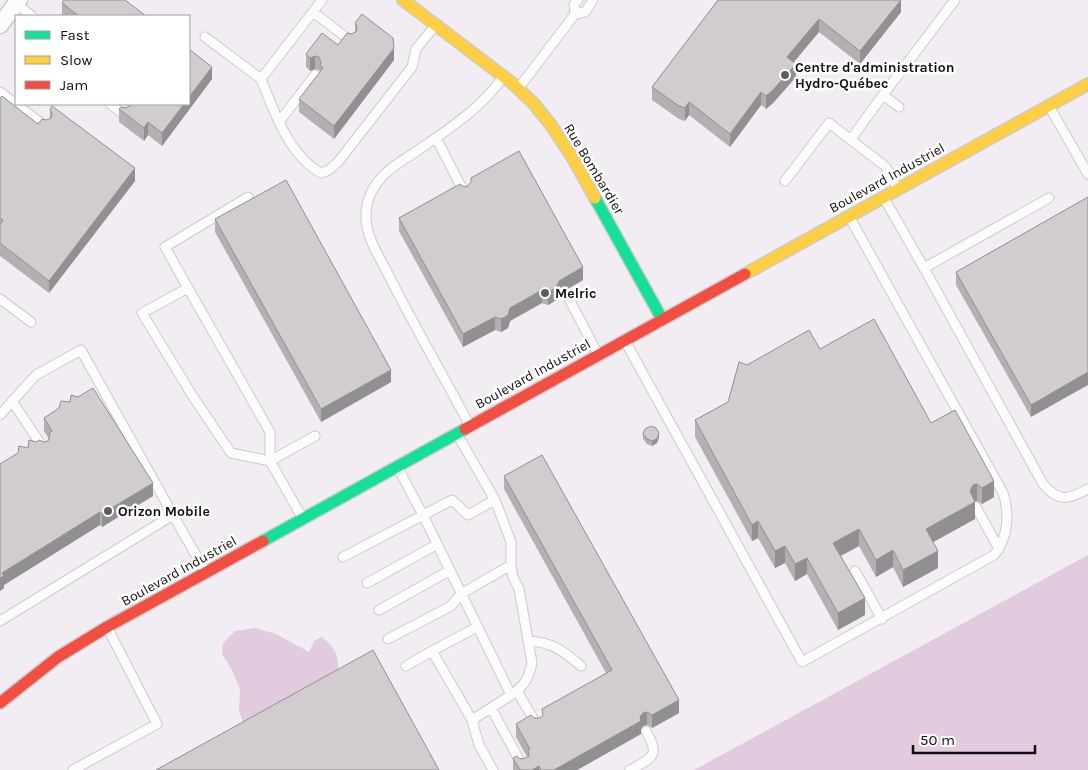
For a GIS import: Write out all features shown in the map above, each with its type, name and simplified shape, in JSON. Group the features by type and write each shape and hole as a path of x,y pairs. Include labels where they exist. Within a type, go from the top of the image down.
{"street":[{"name":"Rue Bombardier","path":"403,0 504,77 518,89 551,125 567,148 662,319"},
{"path":"0,25 18,2"},
{"name":"Boulevard Industriel","path":"0,704 8,691 58,657 107,628 1088,84"}],"lane":[{"path":"261,79 322,0"},
{"path":"575,14 574,4 578,0"},
{"path":"518,89 575,14 585,12 593,0"},
{"path":"850,139 955,0"},
{"path":"18,2 31,15"},
{"path":"313,12 352,41"},
{"path":"205,37 261,79 279,122 294,147 315,169 322,173 338,162 412,68 416,50 436,25"},
{"path":"279,122 315,75"},
{"path":"470,426 393,283 370,236 366,220 367,206 372,189 387,172 436,138 486,99 504,77"},
{"path":"0,92 15,103"},
{"path":"884,96 899,106"},
{"path":"17,105 46,127"},
{"path":"111,105 125,115"},
{"path":"1049,106 1088,174"},
{"path":"785,181 829,123 886,167 898,190"},
{"path":"436,138 465,194"},
{"path":"248,197 165,247 270,432 270,461 303,519"},
{"path":"884,197 1043,484 1050,492 1059,497 1070,498 1088,489"},
{"path":"924,268 1049,198"},
{"path":"625,341 802,662 882,619 988,560 999,549 1006,527 1008,512 1003,493 849,217"},
{"path":"188,288 142,313 192,395 231,453 270,461 316,436"},
{"path":"0,299 31,322"},
{"path":"569,299 599,355"},
{"path":"0,415 36,375 81,350 206,574"},
{"path":"12,401 44,449"},
{"path":"457,434 495,500 511,542 513,577 519,589 532,663 524,686 472,720"},
{"path":"397,467 477,627 514,693 537,725"},
{"path":"343,557 452,500 468,515 495,500"},
{"path":"976,507 999,549"},
{"path":"0,621 173,515"},
{"path":"366,583 436,545"},
{"path":"388,639 451,606 461,594 511,565"},
{"path":"379,610 449,571"},
{"path":"855,571 882,619"},
{"path":"406,666 477,627"},
{"path":"73,770 157,724 107,628"},
{"path":"528,641 540,641 551,644 561,649 581,666"},
{"path":"432,651 472,720 479,745 493,770"},
{"path":"490,708 523,766"},
{"path":"630,770 650,759 654,754 653,742 646,731"}],"shaded area":[{"path":"1088,555 1088,770 694,770"},
{"path":"255,628 276,634 309,652 314,641 322,637 332,647 337,657 339,682 247,733 239,711 240,689 232,670 222,654 223,643 235,631"}],"building":[{"path":"64,0 125,0 145,15 78,15 62,3"},
{"path":"718,0 901,0 860,51 819,19 787,57 796,64 766,96 761,92 730,134 689,102 685,108 679,106 652,87"},
{"path":"362,14 393,38 394,48 334,126 299,99 323,68 320,66 319,57 310,58 306,54 322,33 338,45 347,33 356,32 355,23"},
{"path":"190,50 212,67 190,96"},
{"path":"2,96 38,124 42,119 51,118 50,109 52,106 135,168 49,281 0,243 0,225 3,220 0,218 0,98"},
{"path":"183,105 162,133 148,122 144,128 119,109 130,106"},
{"path":"519,151 583,267 559,281 556,288 548,292 542,290 510,308 508,315 505,317 501,319 495,317 463,334 399,218 460,184 464,187 468,186 471,178"},
{"path":"286,180 391,370 321,409 215,219"},
{"path":"1088,197 1088,372 1031,405 956,272"},
{"path":"874,319 931,423 955,410 994,481 982,488 977,484 973,485 970,491 975,502 926,529 938,551 903,570 893,550 876,560 859,529 833,543 865,598 838,613 807,558 795,564 785,546 775,551 758,521 752,525 695,420 728,402 739,362 747,365 809,330 820,349"},
{"path":"93,388 153,483 102,514 100,512 2,573 4,576 0,578 0,464 18,453 19,446 28,448 29,440 36,442 39,440 48,441 49,433 52,431 44,418 59,408 61,401 70,402 71,395 78,397"},
{"path":"651,426 656,428 659,433 657,439 652,441 643,434 645,429"},
{"path":"542,455 679,700 652,715 647,712 643,713 640,717 641,721 554,770 541,770 539,766 532,770 520,770 513,758 517,756 520,759 526,758 529,756 528,750 530,749 516,724 531,715 534,718 540,718 543,715 542,709 612,670 504,476"},
{"path":"373,650 439,770 156,770"}],"traffic: fast":[{"path":"595,198 662,319"},
{"path":"263,541 465,429"}],"traffic: slow":[{"path":"403,0 512,83 534,104 551,125 574,160 595,198"},
{"path":"745,274 1088,84"}],"traffic: jam":[{"path":"465,429 745,274"},
{"path":"0,703 58,657 107,627 263,541"}],"place":[{"name":"Centre d'administration Hydro-Québec","path":"785,75"},
{"name":"Melric","path":"545,293"},
{"name":"Orizon Mobile","path":"108,511"}]}
